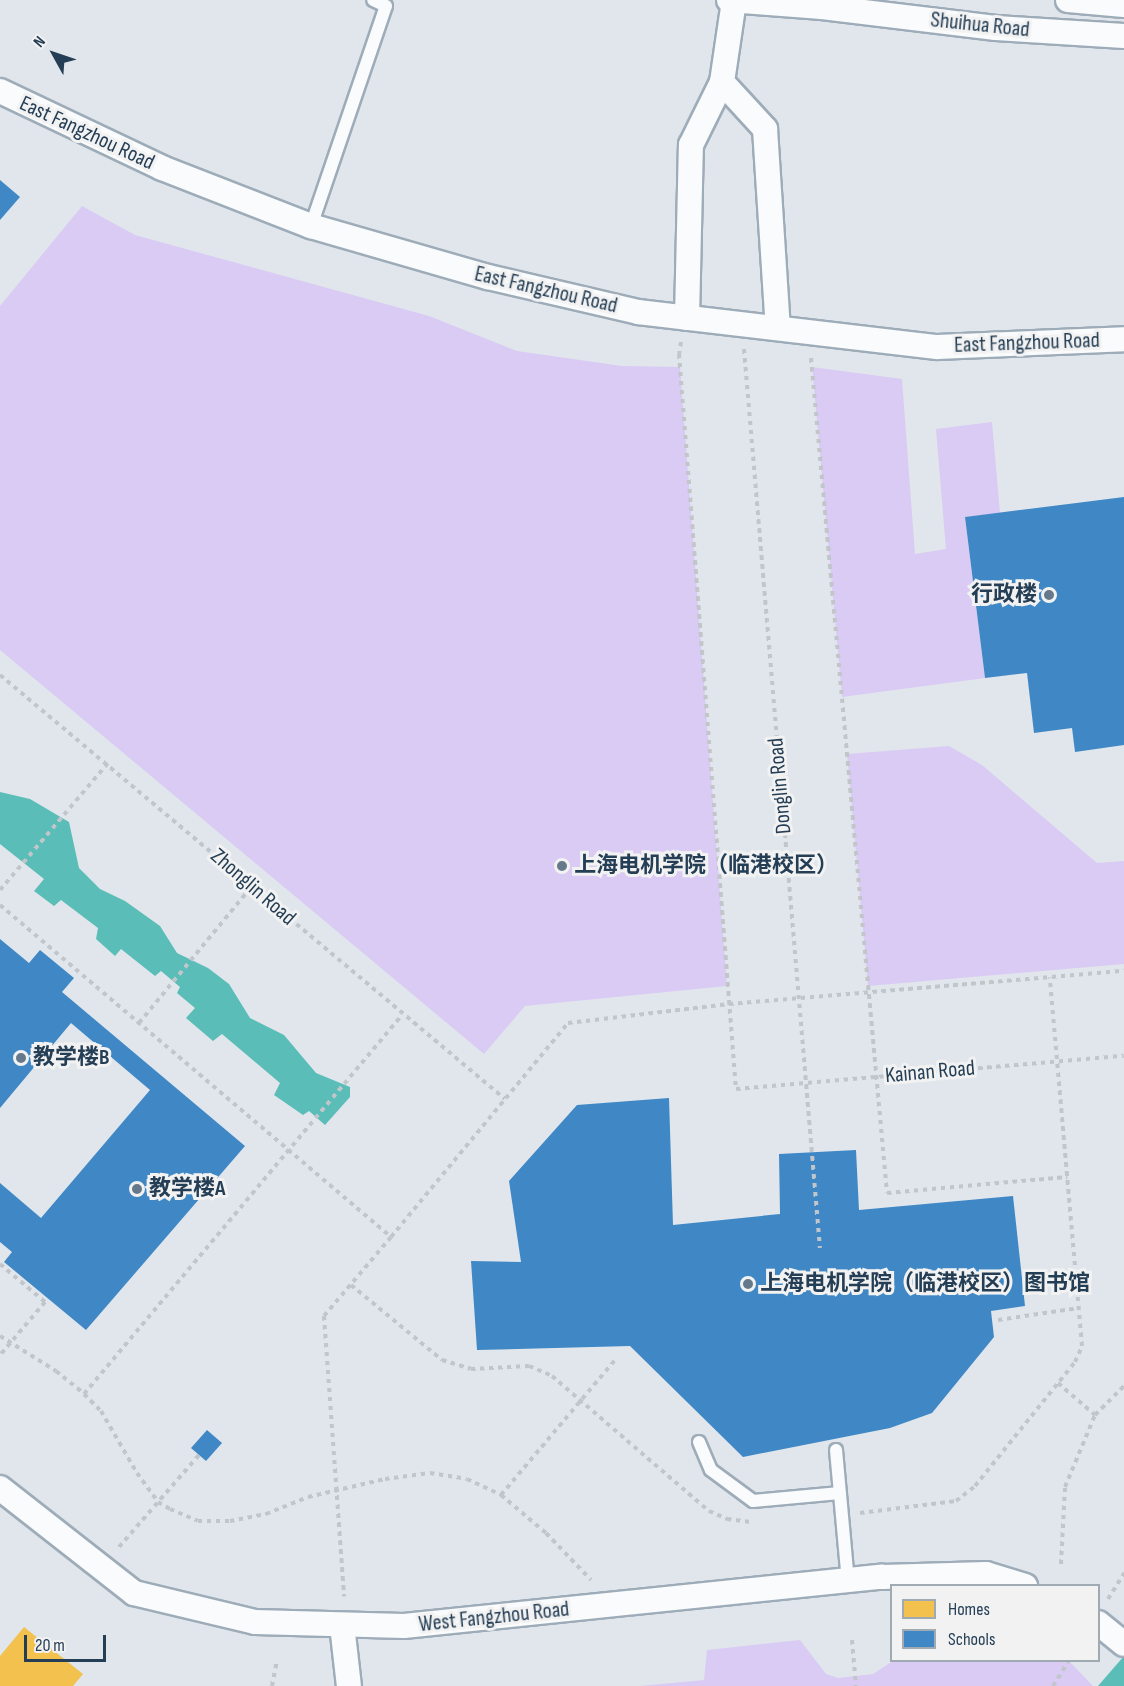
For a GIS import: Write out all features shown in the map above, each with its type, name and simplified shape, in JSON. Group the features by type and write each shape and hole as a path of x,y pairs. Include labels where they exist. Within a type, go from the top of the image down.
{"street":[{"path":"1068,0 1124,4"},
{"path":"687,318 691,145 722,82 731,1"},
{"name":"Shuihua Road","path":"731,1 1124,36"},
{"path":"722,82 765,129 778,328"},
{"name":"East Fangzhou Road","path":"0,91 162,168 311,226 488,277 638,312 778,328 808,334 937,346 1124,339"},
{"name":"West Fangzhou Road","path":"0,1488 134,1593 255,1622 404,1626 848,1581 986,1574 1018,1584"},
{"path":"342,1624 349,1686"},
{"path":"1100,1625 1120,1641"}],"lane":[{"path":"311,226 386,6 373,0"},
{"path":"699,1442 711,1470 753,1501 840,1493"},
{"path":"836,1450 848,1581"}],"path":[{"path":"687,318 679,354 729,1004"},
{"name":"Donglin Road","path":"742,324 820,1248"},
{"path":"808,334 887,1193 1067,1177"},
{"name":"Zhonglin Road","path":"0,675 505,1100"},
{"path":"0,890 108,764"},
{"path":"139,1023 252,886"},
{"path":"0,905 391,1237"},
{"path":"344,1596 324,1316 568,1023 729,1004 1124,971"},
{"path":"841,1514 935,1507 956,1501 975,1486 1058,1383 1082,1346 1050,977"},
{"name":"Kainan Road","path":"729,1004 736,1089 1124,1056"},
{"path":"84,1394 402,1015"},
{"path":"0,1264 45,1302 0,1355"},
{"path":"351,1285 442,1360 471,1369 529,1366 552,1376 584,1400 709,1511 727,1519 760,1522"},
{"path":"998,1320 1079,1308"},
{"path":"0,1336 84,1394 101,1411 136,1473 158,1502 198,1521 230,1521 266,1514 336,1489 430,1473 467,1479 501,1495 546,1533 592,1582"},
{"path":"501,1495 584,1400 616,1359"},
{"path":"1058,1383 1095,1415"},
{"path":"1061,1564 1065,1487 1095,1415 1124,1386"},
{"path":"119,1547 199,1455"},
{"path":"1107,1600 1124,1573"},
{"path":"852,1640 856,1686"},
{"path":"272,1686 277,1660"},
{"path":"1053,1686 1068,1662"}],"shaded area":[{"path":"82,206 135,235 429,316 517,351 622,366 680,367 727,986 525,1006 484,1054 0,650 0,306"},
{"path":"812,367 902,379 915,554 946,549 936,429 992,422 1000,513 965,517 985,678 842,697"},
{"path":"949,746 982,765 1097,863 1124,861 1124,964 868,986 847,754"},
{"path":"0,792 30,799 69,822 79,868 100,889 125,901 160,926 177,953 208,968 229,984 250,1018 284,1035 316,1073 350,1087 350,1097 325,1125 309,1111 303,1115 274,1095 280,1083 222,1034 213,1041 186,1018 195,1008 177,993 180,987 161,971 155,976 121,949 115,956 96,939 98,928 61,900 54,906 34,891 44,879 0,844"},
{"path":"800,1640 826,1674 838,1678 873,1674 891,1662 1070,1662 1093,1686 640,1686 704,1680 707,1650"},
{"path":"1124,1656 1124,1686 1098,1686"}],"building: Homes":[{"path":"24,1627 83,1674 73,1686 0,1686 0,1656"}],"building: Schools":[{"path":"0,180 20,197 0,220"},
{"name":"行政楼","path":"1124,497 1124,745 1075,752 1072,728 1034,733 1027,673 985,678 965,517"},
{"name":"教学楼A","path":"0,939 29,963 40,950 74,978 62,992 245,1146 86,1330 4,1262 12,1252 0,1242 0,1183 41,1218 150,1090 71,1023 0,1108"},
{"name":"上海电机学院（临港校区）图书馆","path":"669,1098 673,1225 780,1214 779,1154 856,1150 859,1210 1013,1196 1025,1306 991,1311 994,1337 932,1413 890,1428 743,1457 630,1346 477,1350 471,1261 521,1262 509,1181 577,1105"},
{"path":"207,1430 222,1443 206,1461 191,1448"}],"place":[{"name":"行政楼","path":"1049,595"},
{"name":"上海电机学院（临港校区）","path":"562,866"},
{"name":"教学楼B","path":"21,1058"},
{"name":"教学楼A","path":"137,1189"},
{"name":"上海电机学院（临港校区）图书馆","path":"748,1284"}]}
